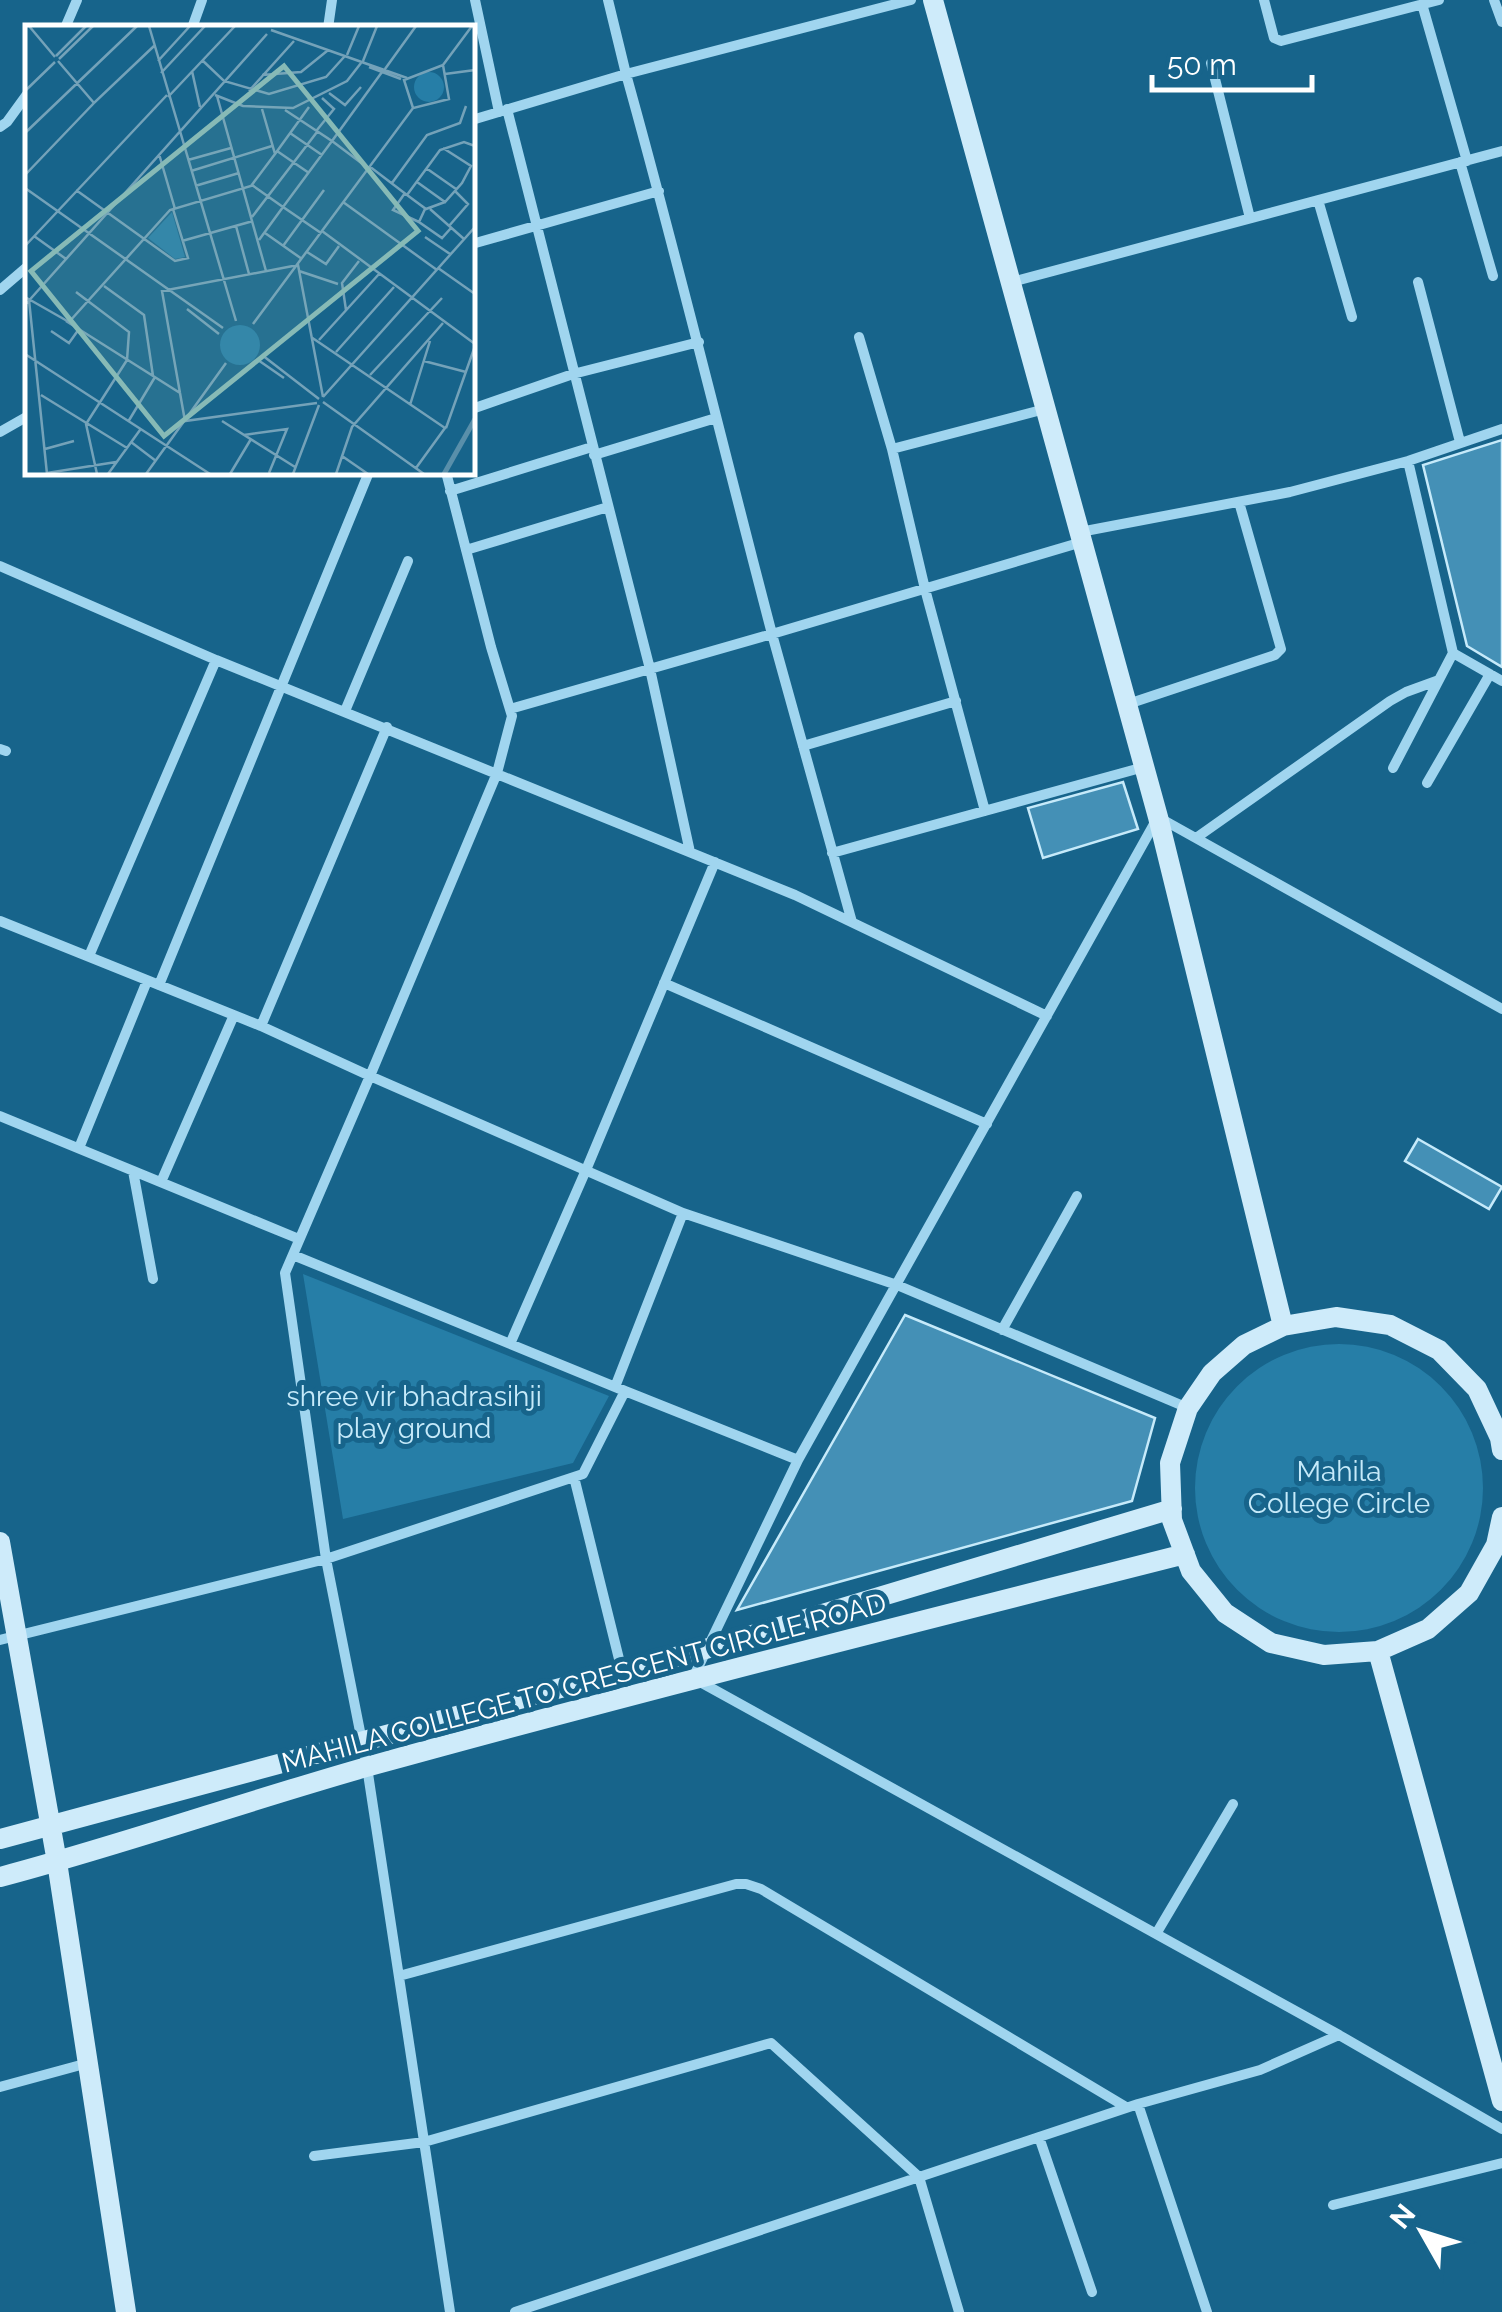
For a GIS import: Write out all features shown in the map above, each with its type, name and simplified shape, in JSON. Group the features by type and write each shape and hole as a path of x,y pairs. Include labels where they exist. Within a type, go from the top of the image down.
{"main road":[{"path":"933,0 1158,817 1283,1326"},
{"path":"1502,1450 1496,1412 1439,1350 1390,1325 1336,1317 1283,1326 1244,1346 1212,1373 1188,1408 1170,1463 1172,1520 1184,1554 1191,1571 1225,1614 1271,1642 1324,1655 1378,1651 1428,1629 1469,1593 1496,1546 1502,1517"},
{"name":"MAHILA COLLEGE TO CRESCENT CIRCLE ROAD","path":"0,1838 709,1648 1172,1509"},
{"path":"0,1542 8,1638 57,1862 126,2312"},
{"name":"MAHILA COLLEGE TO CRESCENT CIRCLE ROAD","path":"0,1877 367,1768 694,1678 1184,1554"},
{"path":"1378,1651 1502,2101"}],"street":[{"path":"66,25 77,0"},
{"path":"193,25 202,0"},
{"path":"328,25 332,0"},
{"path":"476,0 650,669 690,852"},
{"path":"608,0 772,634 852,922"},
{"path":"475,119 626,74 911,0"},
{"path":"1264,0 1274,38 1281,41 1438,0"},
{"path":"1494,0 1502,22"},
{"path":"1422,4 1493,276"},
{"path":"1211,63 1250,218"},
{"path":"0,127 25,97"},
{"path":"1010,282 1502,151"},
{"path":"475,243 658,191"},
{"path":"1318,200 1352,317"},
{"path":"0,290 25,269"},
{"path":"1418,282 1460,442"},
{"path":"859,337 892,449 985,811"},
{"path":"475,408 573,374 699,342"},
{"path":"892,449 1046,409"},
{"path":"0,432 25,418"},
{"path":"450,491 716,418"},
{"path":"510,709 925,588 1081,537 1290,492 1408,461 1502,430"},
{"path":"1393,768 1453,654 1408,461"},
{"path":"159,985 368,475"},
{"path":"447,475 512,716 497,773 284,1273 326,1559 367,1768 450,2312"},
{"path":"1127,704 1279,652 1280,644 1239,502"},
{"path":"466,550 608,507"},
{"path":"345,711 408,561"},
{"path":"0,566 216,660 796,895 1047,1016"},
{"path":"1453,654 1502,682"},
{"path":"88,956 216,660"},
{"path":"1427,783 1490,674"},
{"path":"1196,838 1390,702 1439,680"},
{"path":"803,746 956,701"},
{"path":"262,1026 387,728"},
{"path":"832,853 1144,767"},
{"path":"1502,1009 1158,817 798,1460 694,1678 1502,2129"},
{"path":"510,1344 714,862"},
{"path":"0,921 262,1026 682,1213 897,1285 1188,1408"},
{"path":"79,1148 147,981"},
{"path":"664,983 987,1124"},
{"path":"161,1182 234,1015"},
{"path":"0,1116 299,1240"},
{"path":"134,1171 153,1279"},
{"path":"1002,1330 1076,1196"},
{"path":"8,1638 326,1559 583,1474 620,1389 682,1213"},
{"path":"293,1255 798,1460"},
{"path":"574,1477 622,1671"},
{"path":"1156,1934 1232,1804"},
{"path":"398,1976 736,1884 762,1889 1132,2106 1206,2312"},
{"path":"515,2312 537,2308 1132,2106 1260,2070 1339,2035"},
{"path":"314,2156 424,2142 771,2044 919,2177 959,2312"},
{"path":"0,2087 88,2063"},
{"path":"1039,2137 1092,2292"},
{"path":"1333,2205 1502,2163"}],"green space":[{"name":"shree vir bhadrasihji play ground","path":"303,1274 609,1396 573,1463 343,1519"},
{"name":"Mahila College Circle","path":"1339,1344 1394,1355 1441,1386 1472,1433 1483,1488 1472,1543 1441,1590 1394,1621 1339,1632 1284,1621 1237,1590 1206,1543 1195,1488 1206,1433 1237,1386 1284,1355"}],"building":[{"path":"1502,440 1502,667 1467,646 1423,465"},
{"path":"1123,782 1138,829 1043,858 1028,808"},
{"path":"1418,1139 1502,1187 1489,1209 1405,1161"},
{"path":"905,1315 1155,1418 1132,1501 737,1610"}]}
